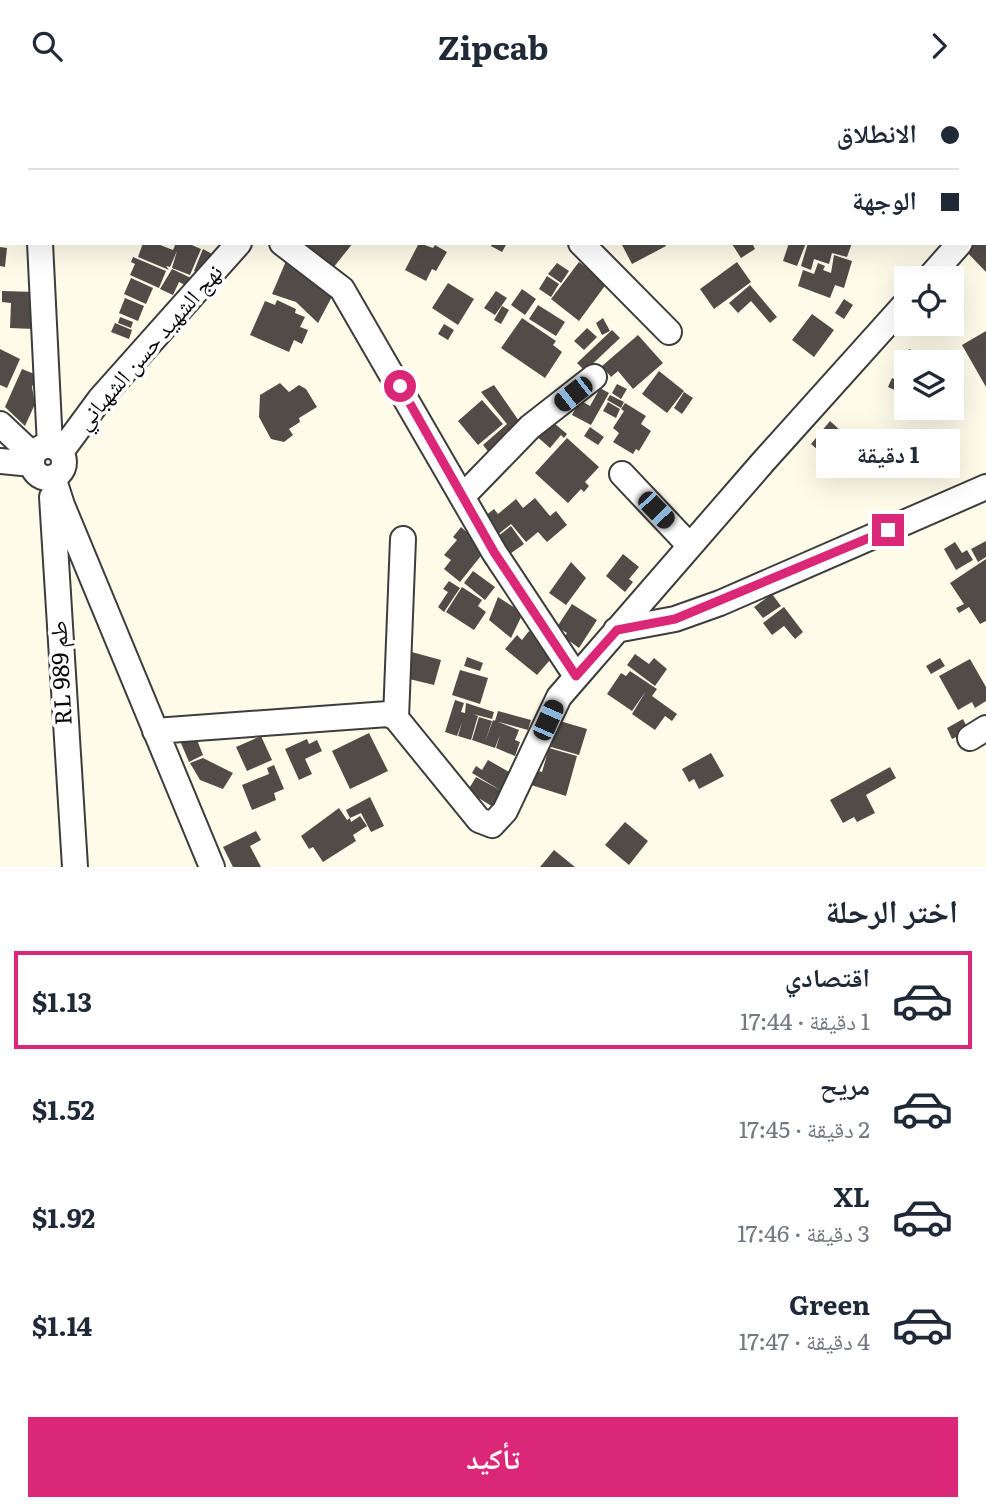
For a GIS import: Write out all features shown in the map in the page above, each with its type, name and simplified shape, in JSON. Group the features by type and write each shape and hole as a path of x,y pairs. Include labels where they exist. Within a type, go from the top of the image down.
{"street":[{"name":"RL طم 989","path":"40,245 47,462 75,867"},
{"name":"نهج الشهيد حسن الشهباني","path":"47,462 237,245"},
{"path":"285,245 342,289 494,552 576,676"},
{"path":"583,245 669,332"},
{"path":"940,266 958,245"},
{"path":"155,731 388,713 396,719 479,820 492,825 505,811 559,697 894,316"},
{"path":"463,496 530,427 594,377"},
{"path":"0,423 47,462 62,505 212,867"},
{"path":"0,461 47,462"},
{"path":"622,474 690,546"},
{"path":"617,630 675,619 720,603 986,487"},
{"path":"396,719 403,539"}],"building":[{"path":"142,245 160,245 173,250 175,245 192,245 201,249 190,275 172,268 177,251 170,267 166,266 169,270 138,257"},
{"path":"306,245 351,245 333,268"},
{"path":"418,245 433,248 435,245 447,252 436,271 432,269 426,281 405,270"},
{"path":"491,245 506,245 502,252"},
{"path":"622,245 666,246 632,264"},
{"path":"733,245 753,245 755,249 741,258"},
{"path":"788,245 805,245 797,266 783,261"},
{"path":"807,245 851,245 847,257 832,253 829,264 814,259 811,270 801,266"},
{"path":"967,245 986,245 986,272 964,249"},
{"path":"0,247 7,248 5,267 0,266"},
{"path":"203,249 214,255 204,276 194,271"},
{"path":"289,254 336,289 318,323 296,302 272,294"},
{"path":"834,255 852,261 844,288 835,285 830,298 798,286 803,270 814,274 818,263 825,266 823,270 831,273"},
{"path":"133,257 166,271 159,288 130,275 135,264 131,262"},
{"path":"579,262 607,283 579,321 551,299"},
{"path":"737,262 751,282 714,309 700,289"},
{"path":"557,263 569,271 561,283 548,274"},
{"path":"172,269 191,278 187,286 179,282 173,295 160,289"},
{"path":"547,276 559,284 551,297 539,289"},
{"path":"131,278 153,288 146,304 124,294"},
{"path":"448,283 474,299 458,325 432,308"},
{"path":"750,285 777,317 770,323 751,301 738,313 729,303"},
{"path":"522,289 536,299 525,315 511,305"},
{"path":"2,291 36,292 34,329 10,328 11,303 2,302"},
{"path":"496,291 507,298 495,315 484,308"},
{"path":"125,298 144,306 138,321 119,313"},
{"path":"844,299 853,305 844,319 835,313"},
{"path":"277,300 296,309 295,313 305,317 300,327 308,330 302,344 294,340 289,352 250,335 265,301 275,305"},
{"path":"538,305 565,322 556,336 529,319"},
{"path":"502,306 509,310 501,324 494,320"},
{"path":"812,314 834,330 814,357 792,340"},
{"path":"120,317 133,322 131,328 118,323"},
{"path":"522,318 556,341 553,345 562,352 545,378 501,348"},
{"path":"603,318 610,331 602,335 596,323"},
{"path":"115,323 132,330 129,339 111,332"},
{"path":"444,324 454,330 448,340 438,334"},
{"path":"587,328 597,337 584,350 574,341"},
{"path":"612,330 620,338 585,371 577,363"},
{"path":"986,331 986,387 962,345"},
{"path":"638,335 663,363 633,389 618,371 611,377 602,366"},
{"path":"0,349 20,359 7,388 0,385"},
{"path":"22,369 37,375 32,387 35,404 25,426 5,407"},
{"path":"659,371 684,391 667,413 642,394"},
{"path":"892,378 894,379 894,390 888,387"},
{"path":"280,383 289,392 299,385 306,389 317,407 299,418 300,422 289,429 293,435 284,442 271,439 259,417 260,395"},
{"path":"617,384 627,389 621,399 612,393"},
{"path":"494,385 519,421 490,454 483,445 507,424 481,392"},
{"path":"600,388 609,393 591,425 572,415 580,400 590,406"},
{"path":"684,392 693,398 682,414 674,408"},
{"path":"610,395 624,402 621,408 607,400"},
{"path":"482,400 503,424 478,445 458,421"},
{"path":"608,402 620,409 616,418 603,411"},
{"path":"625,403 646,416 641,424 651,431 639,451 636,449 633,454 613,442 619,433 613,428 624,411 621,409"},
{"path":"548,418 567,434 564,438 561,435 550,448 534,434"},
{"path":"830,421 852,441 847,446 854,452 847,460 843,456 835,465 811,444"},
{"path":"590,427 604,437 598,445 584,436"},
{"path":"567,438 599,467 585,482 589,486 584,492 581,489 568,503 535,473"},
{"path":"535,498 550,516 556,511 567,525 547,542 538,532 526,542 511,524 496,536 481,519 494,509 498,514 516,499 523,508"},
{"path":"511,526 524,544 504,558 492,541"},
{"path":"461,527 469,534 471,532 484,552 460,582 444,569 451,560 444,555 457,540 453,537"},
{"path":"986,541 986,557 978,562 971,549"},
{"path":"955,542 962,553 967,550 973,560 956,570 944,549"},
{"path":"623,554 639,567 629,579 633,582 625,592 606,576"},
{"path":"986,559 986,621 980,624 969,607 959,613 956,608 964,604 950,583"},
{"path":"571,562 586,578 566,605 549,593"},
{"path":"473,571 495,587 485,600 464,583"},
{"path":"449,581 460,588 444,612 438,607 448,592 443,589"},
{"path":"462,587 482,600 478,606 486,612 474,630 446,612"},
{"path":"772,594 781,606 763,618 754,607"},
{"path":"498,597 523,613 511,638 489,620"},
{"path":"572,604 597,620 579,648 564,637 567,633 557,627"},
{"path":"784,607 803,632 795,639 784,626 772,635 763,623"},
{"path":"529,631 556,653 537,675 505,649 517,635 522,640"},
{"path":"408,651 441,660 434,685 401,677"},
{"path":"635,654 649,664 654,658 667,669 655,686 627,665"},
{"path":"467,657 483,663 480,671 464,666"},
{"path":"940,658 945,666 931,674 926,666"},
{"path":"970,659 986,687 986,701 975,708 972,702 958,710 939,676"},
{"path":"460,670 488,678 480,704 452,695"},
{"path":"630,671 657,689 652,696 677,714 672,721 665,716 655,730 632,714 646,691 632,711 607,694 621,673 626,676"},
{"path":"455,700 464,703 461,712 465,713 466,703 494,712 492,719 473,714 478,716 471,740 458,736 462,722 457,736 445,732"},
{"path":"498,711 531,720 528,730 495,721"},
{"path":"479,717 492,721 485,742 493,720 519,730 515,740 520,742 515,756 496,748 500,735 495,748 472,740"},
{"path":"553,719 587,729 579,755 544,745"},
{"path":"963,719 969,731 952,739 947,728"},
{"path":"369,733 388,771 350,789 332,751"},
{"path":"195,735 203,755 189,762 178,736"},
{"path":"261,736 272,760 247,771 236,747"},
{"path":"307,739 309,744 317,740 322,751 305,759 312,774 299,780 285,749"},
{"path":"549,748 577,756 566,796 528,784 532,769 542,772"},
{"path":"711,753 724,776 699,789 694,779 689,782 682,769"},
{"path":"203,758 233,773 223,789 200,780 190,763"},
{"path":"488,760 516,776 498,810 464,789 467,785 470,787 476,777 500,790 472,773 476,766 482,770"},
{"path":"274,765 284,789 274,793 276,800 252,810 242,785 269,774 267,768"},
{"path":"890,767 896,778 866,795 875,813 857,822 854,817 843,823 830,800"},
{"path":"370,797 384,826 371,832 361,813 350,818 346,810"},
{"path":"339,808 347,820 350,818 351,822 360,816 367,826 353,835 356,841 323,862 313,847 309,849 301,836"},
{"path":"625,822 648,841 629,865 605,845"},
{"path":"256,831 261,840 250,846 261,867 233,867 223,847"},
{"path":"554,850 575,867 540,867"}],"route":[{"path":"400,386 494,552 576,676 617,630 675,619 720,603 888,530"}]}
